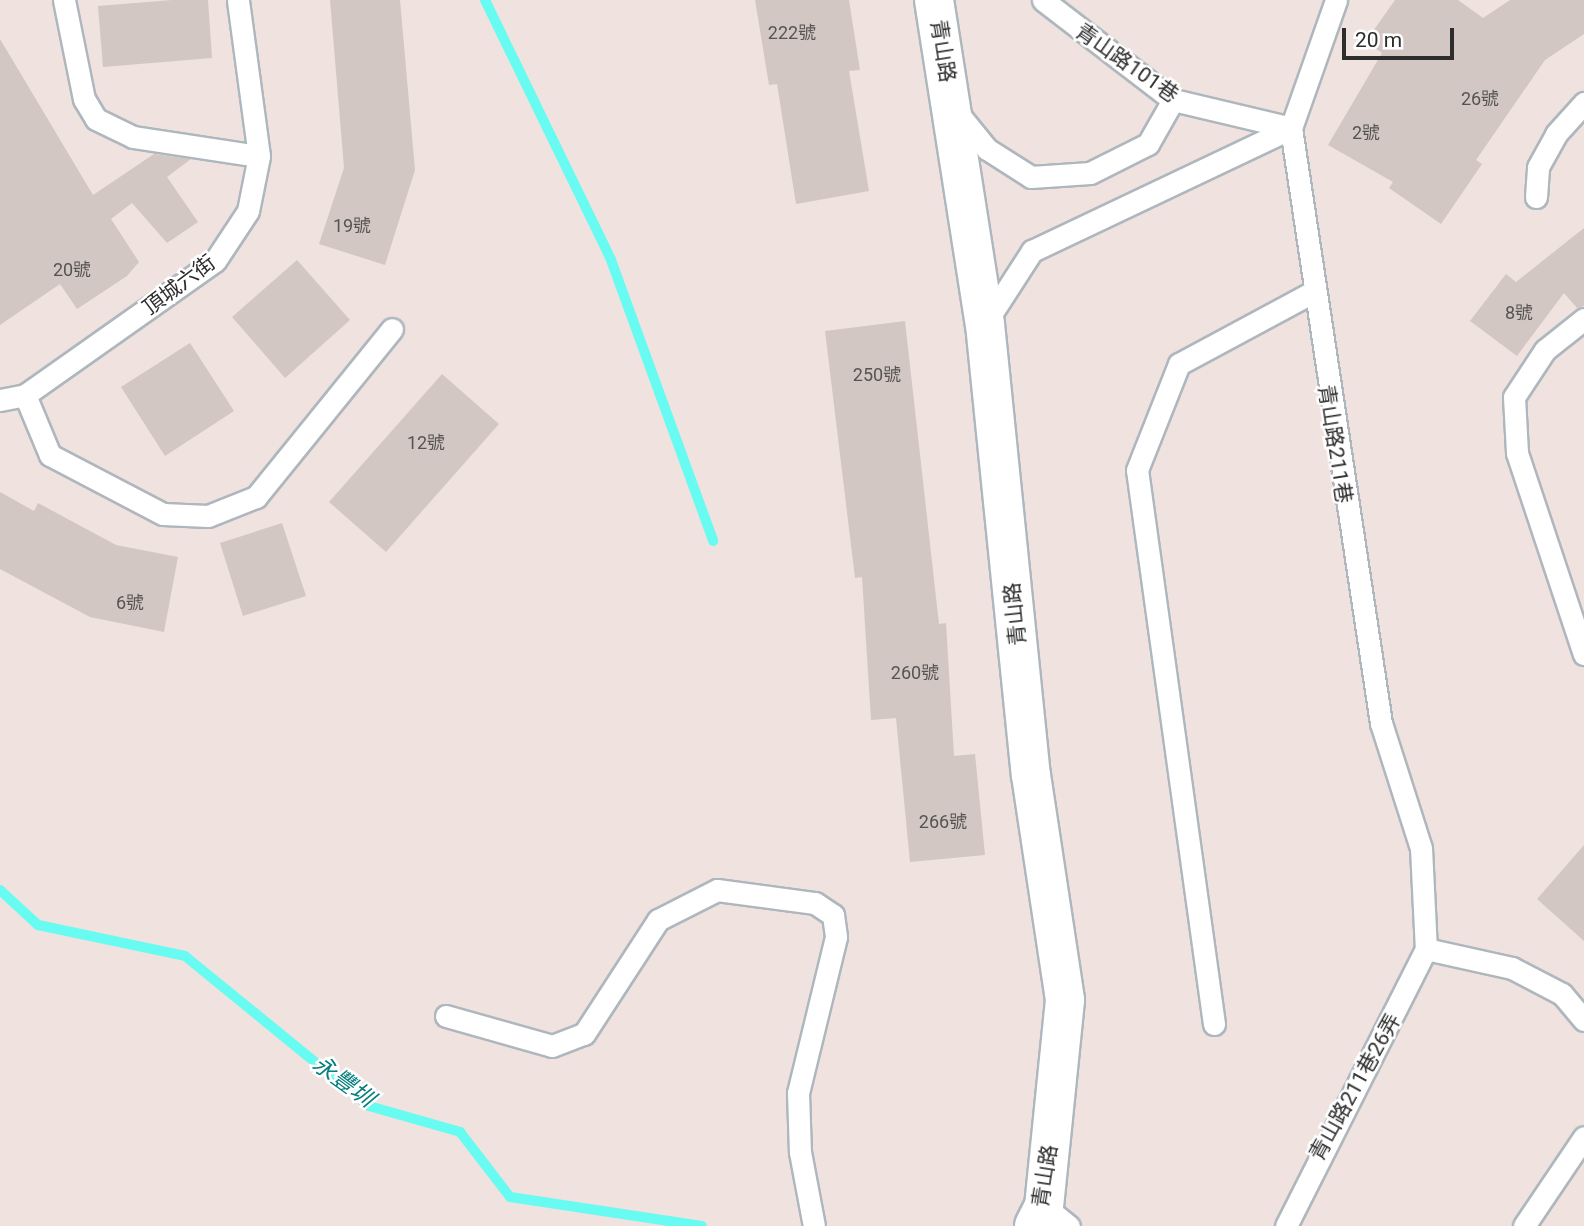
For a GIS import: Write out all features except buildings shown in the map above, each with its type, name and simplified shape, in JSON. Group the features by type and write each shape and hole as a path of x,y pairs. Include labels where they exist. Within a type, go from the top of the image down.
{"street":[{"name":"青山路","path":"934,0 985,324 1031,775 1065,1000 1049,1219"}],"lane":[{"path":"64,0 84,99 96,119 133,136 259,156"},
{"name":"頂城六街","path":"25,396 215,261 248,211 259,156 238,0"},
{"name":"青山路101巷","path":"1043,0 1173,100 1291,128"},
{"path":"985,324 1032,251 1291,128 1336,0"},
{"path":"951,105 987,149 1031,177 1090,173 1148,144 1173,100"},
{"path":"1536,197 1538,167 1556,134 1584,103"},
{"name":"青山路211巷","path":"1291,128 1311,293 1381,723 1421,848 1426,949"},
{"path":"1214,1024 1137,470 1180,364 1311,293"},
{"path":"1584,319 1545,350 1514,397 1517,453 1584,654"},
{"path":"0,400 25,396 50,455 163,514 208,516 256,498 392,329"},
{"path":"446,1016 552,1046 584,1034 658,920 717,890 816,903 833,915 836,937 798,1093 800,1152 814,1226"},
{"path":"1426,949 1512,968 1562,994 1584,1020"},
{"name":"青山路211巷26弄","path":"1286,1226 1426,949"},
{"path":"1524,1226 1584,1137"}],"waterway":[{"path":"485,0 611,260 713,541"},
{"name":"永豐圳","path":"0,890 38,925 185,956 369,1106 460,1132 510,1197 702,1226"}]}
